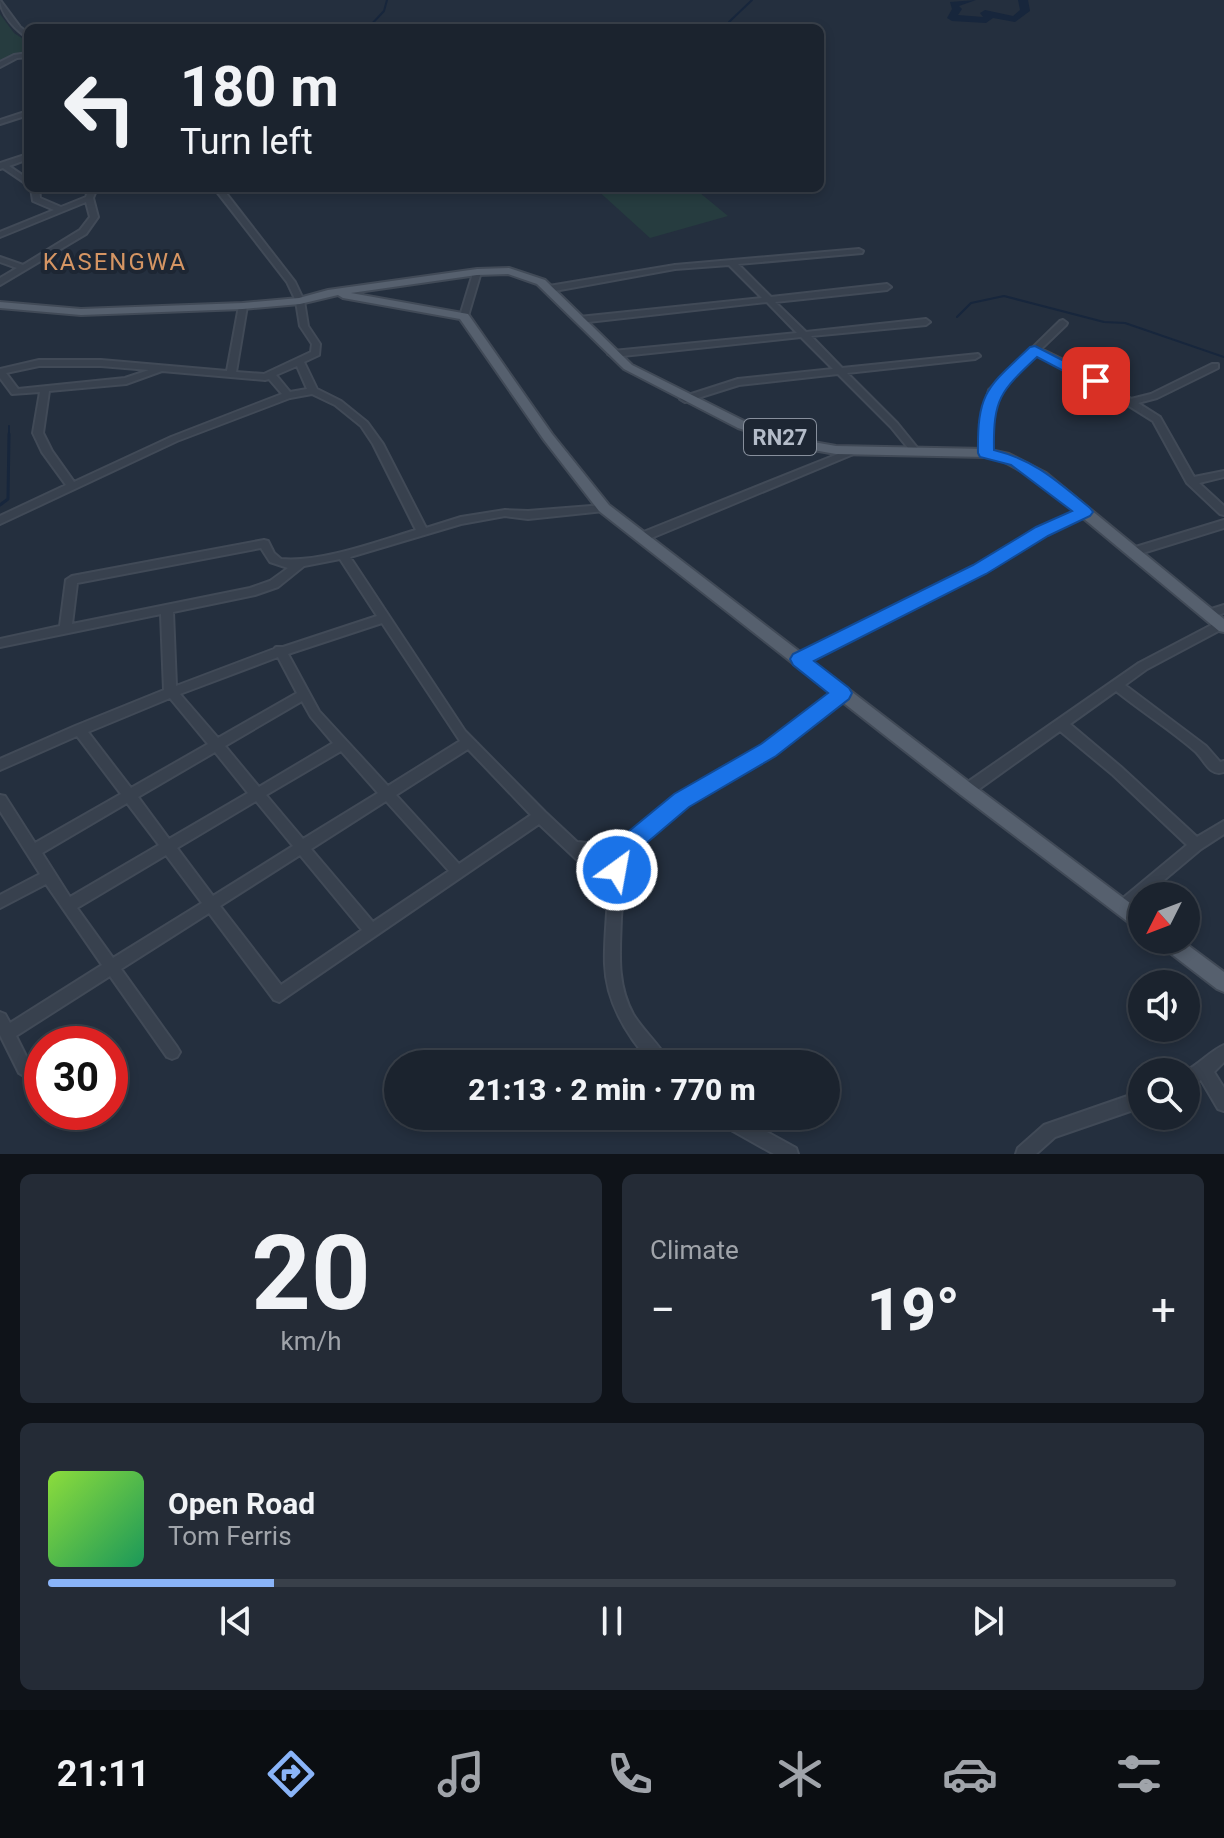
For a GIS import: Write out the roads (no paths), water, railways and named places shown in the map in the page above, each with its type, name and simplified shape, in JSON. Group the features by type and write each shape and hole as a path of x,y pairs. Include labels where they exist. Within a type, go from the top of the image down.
{"main road":[{"name":"RN27","path":"0,305 81,312 243,306 300,301 328,293 477,272 509,271 526,275 549,289 628,367 685,399 742,425 800,444 853,451 986,453 1016,461 1041,476 1222,625"},
{"path":"328,293 464,316 548,437 604,508 1128,912"},
{"path":"1186,954 1224,983"}],"street":[{"path":"0,2 24,33"},
{"path":"0,65 24,55"},
{"path":"0,122 24,114"},
{"path":"2,166 24,158"},
{"path":"2,166 24,180"},
{"path":"35,192 36,199 61,210"},
{"path":"0,235 61,210 92,192"},
{"path":"0,282 83,232 94,217 94,192"},
{"path":"160,369 126,381 15,392 0,372 39,363 65,362 231,373 258,377 300,363 316,353 316,344 304,326 300,301 291,282 221,192"},
{"path":"549,289 675,267 859,251"},
{"path":"0,259 24,268"},
{"path":"731,262 894,425 916,452"},
{"path":"464,316 477,272"},
{"path":"579,320 887,287"},
{"path":"231,373 243,306"},
{"path":"613,354 926,322"},
{"path":"986,453 985,423 994,390 1063,323"},
{"path":"1035,350 1081,372 1157,419 1191,481 1224,512"},
{"path":"685,399 738,382 975,356"},
{"path":"300,363 313,391"},
{"path":"1130,402 1154,396 1215,366"},
{"path":"271,375 288,395"},
{"path":"45,389 38,433 47,452 72,486"},
{"path":"0,520 174,439 288,395 313,391 345,407 364,424 378,444 422,531"},
{"path":"640,538 853,451"},
{"path":"1191,481 1224,474"},
{"path":"66,628 72,580 264,544 272,561 279,565 301,563 505,513 528,515 604,508"},
{"path":"799,659 980,570 1042,531 1084,512"},
{"path":"1133,552 1224,524"},
{"path":"343,555 461,734 540,816 615,887"},
{"path":"0,643 167,611 274,584 301,563"},
{"path":"1209,614 1224,609"},
{"path":"167,611 170,690 372,931"},
{"path":"0,765 170,690 280,650 383,618"},
{"path":"967,790 1143,666 1222,625"},
{"path":"280,650 315,714 389,792 458,872"},
{"path":"1117,686 1202,750 1218,769 1224,766"},
{"path":"599,870 681,801 768,750 842,693"},
{"path":"32,852 303,695"},
{"path":"1061,724 1196,845"},
{"path":"79,729 279,995 540,816"},
{"path":"24,1068 3,1026 112,967 469,742"},
{"path":"68,906 343,743"},
{"path":"0,800 68,906 172,1052"},
{"path":"1122,907 1196,845 1224,827"},
{"path":"576,848 620,852"},
{"path":"620,852 615,887 612,964 621,1010 651,1050"},
{"path":"0,902 48,876"},
{"path":"1200,1072 1224,1052"},
{"path":"1204,1070 1224,1103"},
{"path":"1024,1154 1050,1131 1128,1104"},
{"path":"748,1130 790,1154"}],"waterway":[{"path":"372,24 384,11 387,0"},
{"path":"729,24 752,0"},
{"path":"971,0 953,4 957,9 952,18 986,20 989,16 985,13 1015,19 1025,11 1023,0"},
{"path":"957,317 971,303 1004,296 1104,322 1125,323 1224,357"},
{"path":"9,426 9,434"},
{"path":"0,505 8,499 9,434"}],"district":[{"name":"KASENGWA","path":"115,262"}]}
